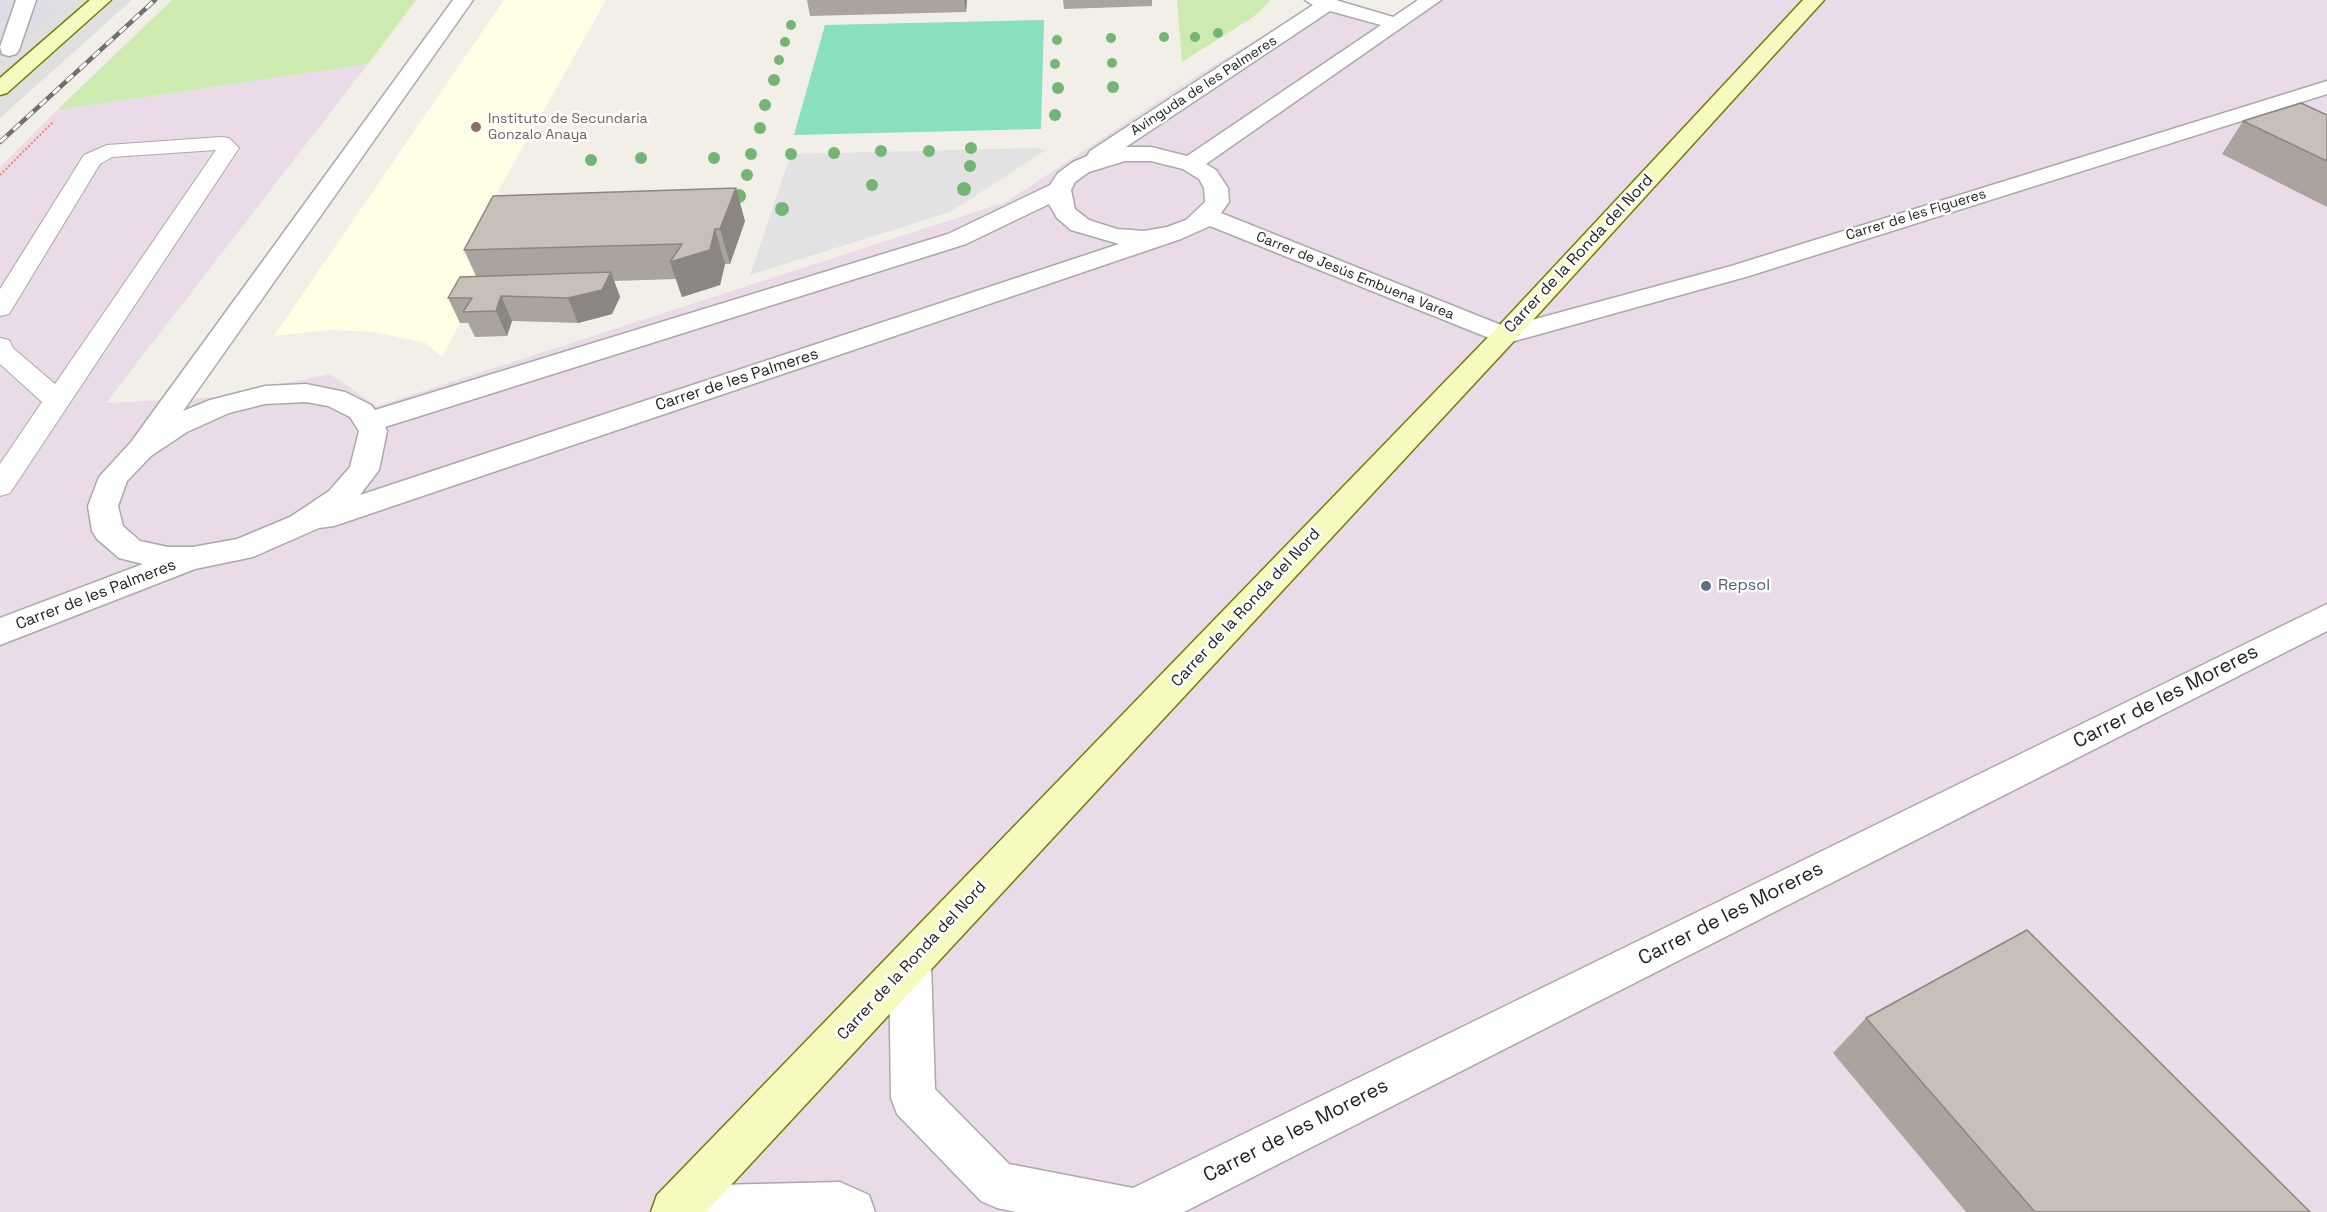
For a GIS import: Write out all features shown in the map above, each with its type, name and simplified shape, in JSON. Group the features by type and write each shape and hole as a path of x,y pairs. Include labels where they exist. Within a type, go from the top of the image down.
{"street":[{"path":"9,50 26,0"},
{"path":"0,89 101,0"},
{"path":"141,449 177,425 220,406 265,395 306,393 335,398 361,411 373,431 364,470 340,498 302,525 242,549 193,558 168,558 130,550 108,531 103,506 114,477 141,449 463,0"},
{"path":"1191,164 1431,0"},
{"name":"Carrer de la Ronda del Nord","path":"676,1210 1504,336 1814,0"},
{"path":"1321,2 1397,24"},
{"name":"Avinguda de les Palmeres","path":"1081,167 1321,2"},
{"name":"Carrer de les Figueres","path":"1504,336 1740,270 2327,87"},
{"path":"1125,154 1151,154 1191,164 1208,175 1216,188 1217,202 1207,216 1195,225 1172,234 1144,238 1115,236 1080,225 1065,213 1060,205 1059,190 1066,178 1081,167 1103,158 1125,154"},
{"path":"368,422 957,239 1059,190"},
{"name":"Carrer de Jesús Embuena Varea","path":"1207,216 1504,336"},
{"name":"Carrer de les Palmeres","path":"302,525 1172,234"},
{"name":"Carrer de les Palmeres","path":"0,632 193,558"},
{"name":"Carrer de les Moreres","path":"1135,1212 2327,616"},
{"path":"910,963 913,1098 997,1185 1135,1212"},
{"path":"676,1210 840,1205 852,1212"}],"lane":[{"path":"0,309 92,160 106,152 221,143 228,148 0,486"},
{"path":"0,346 1,351 56,400"}],"path":[{"path":"0,175 54,121"}],"shaded area":[{"path":"0,0 132,0 0,118"},
{"path":"0,0 50,0 47,10 60,0 66,0 9,50 0,51"},
{"name":"Instituto de Secundaria Gonzalo Anaya","path":"504,0 606,0 462,255 497,253 442,357 426,343 374,332 330,330 274,336"},
{"path":"1322,0 1400,19 1427,0 2327,0 2327,1212 0,1212 0,167 57,110 368,64 106,403 218,397 330,374 377,406 1006,202 1198,75"},
{"path":"1035,148 1046,150 950,212 750,275 791,154"}],"green space":[{"path":"172,0 416,0 368,64 57,110"},
{"path":"1177,0 1270,1 1253,17 1182,62"},
{"path":"1044,20 1041,129 794,135 825,25"}],"building":[{"path":"2301,103 2327,115 2327,161 2243,121"},
{"path":"736,188 720,229 715,229 710,250 670,262 682,244 464,250 493,196"},
{"path":"611,272 602,290 568,298 501,296 496,311 463,312 472,298 448,298 460,277"},
{"path":"2027,930 2310,1212 2035,1212 1866,1018"}],"railway":[{"path":"0,142 155,0"}],"place":[{"name":"Instituto de Secundaria Gonzalo Anaya","path":"476,127"},
{"name":"Repsol","path":"1706,586"}]}
